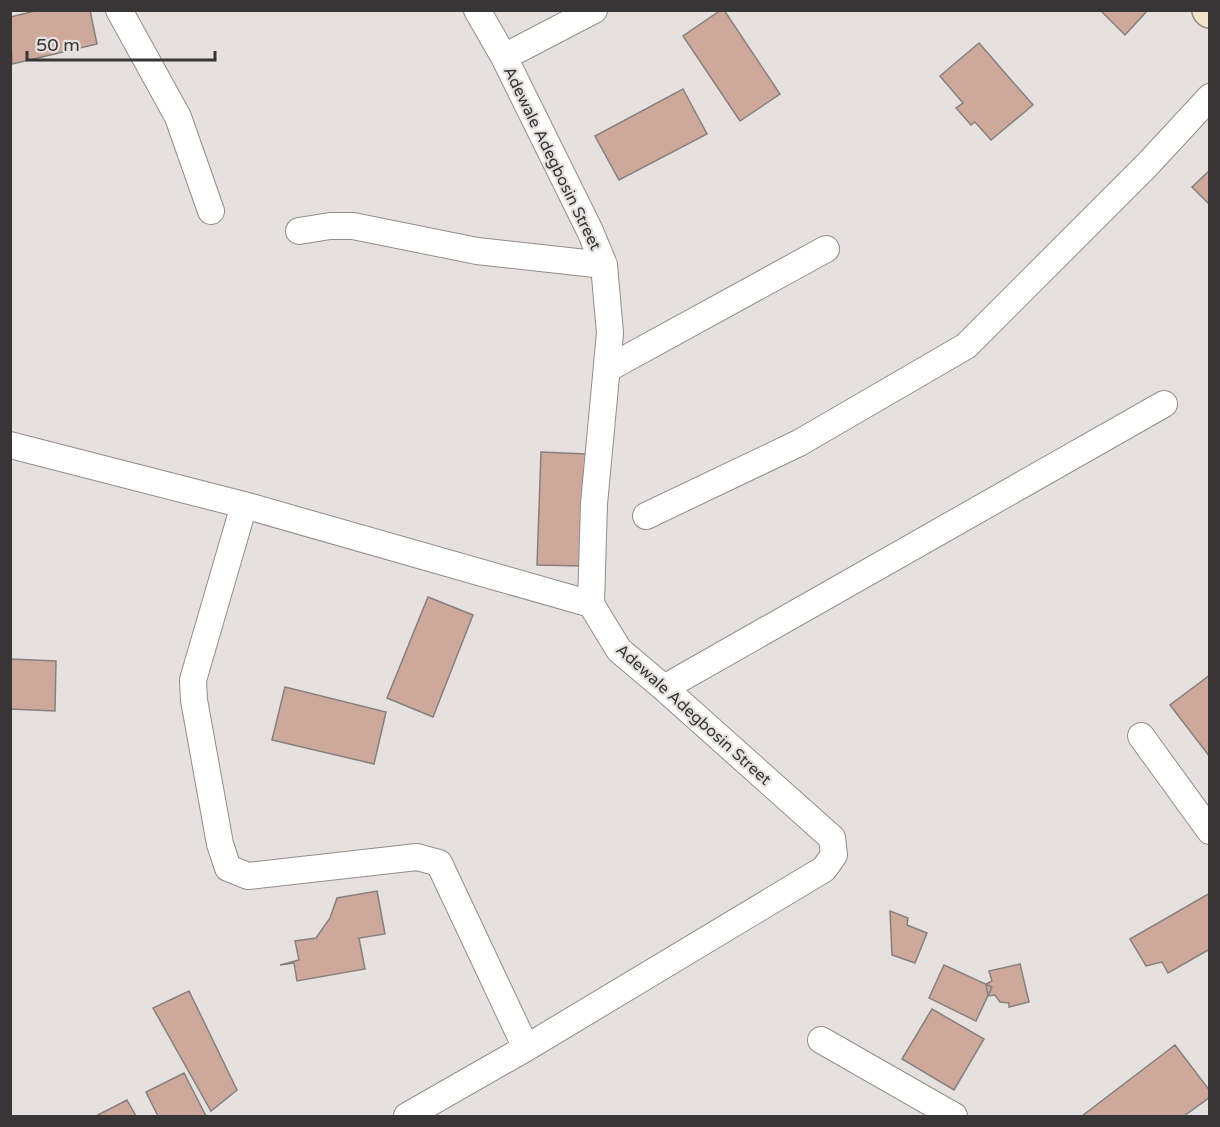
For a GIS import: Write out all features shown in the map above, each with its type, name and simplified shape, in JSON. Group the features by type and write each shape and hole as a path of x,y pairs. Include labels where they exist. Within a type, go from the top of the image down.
{"street":[{"path":"119,10 178,117 211,211"},
{"name":"Adewale Adegbosin Street","path":"406,1116 526,1048 824,869 834,855 832,838 619,650 591,604 594,504 610,333 604,266 590,231 504,57 477,10"},
{"path":"504,57 594,10"},
{"path":"646,516 799,443 966,345 1148,165 1209,97"},
{"path":"299,231 330,226 353,226 477,251 604,266"},
{"path":"606,369 826,249"},
{"path":"664,688 1164,404"},
{"path":"10,445 244,505 591,604"},
{"path":"244,505 193,680 194,700 220,844 228,868 248,876 417,857 439,863 526,1048"},
{"path":"1141,736 1209,831"},
{"path":"821,1040 954,1116"}],"building":[{"path":"39,10 90,10 97,44 12,64 10,17"},
{"path":"724,10 780,94 740,121 683,36"},
{"path":"1100,10 1148,10 1125,35"},
{"path":"979,43 1033,105 991,140 975,122 971,125 956,108 963,103 940,76"},
{"path":"683,89 707,134 619,180 595,136"},
{"path":"1210,170 1210,205 1192,187"},
{"path":"541,452 586,454 582,566 537,565"},
{"path":"428,597 473,615 433,717 387,698"},
{"path":"10,659 56,661 55,711 10,709"},
{"path":"1210,675 1210,757 1170,705"},
{"path":"285,687 386,712 374,764 272,740"},
{"path":"377,891 385,934 359,938 365,969 297,981 294,963 280,965 299,960 295,941 316,938 330,918 337,898"},
{"path":"1210,893 1210,949 1168,973 1162,962 1146,966 1130,939"},
{"path":"890,911 908,918 907,925 927,933 915,963 892,955"},
{"path":"1020,964 1029,1002 1009,1007 1009,1003 1000,1002 995,995 988,996 986,984 992,981 989,971"},
{"path":"944,965 992,987 976,1021 929,998"},
{"path":"189,991 237,1090 211,1111 153,1008"},
{"path":"932,1009 984,1039 954,1090 902,1059"},
{"path":"1175,1045 1210,1091 1210,1097 1184,1116 1082,1116"},
{"path":"184,1073 206,1116 158,1116 146,1092"},
{"path":"127,1100 136,1116 96,1116"}]}
